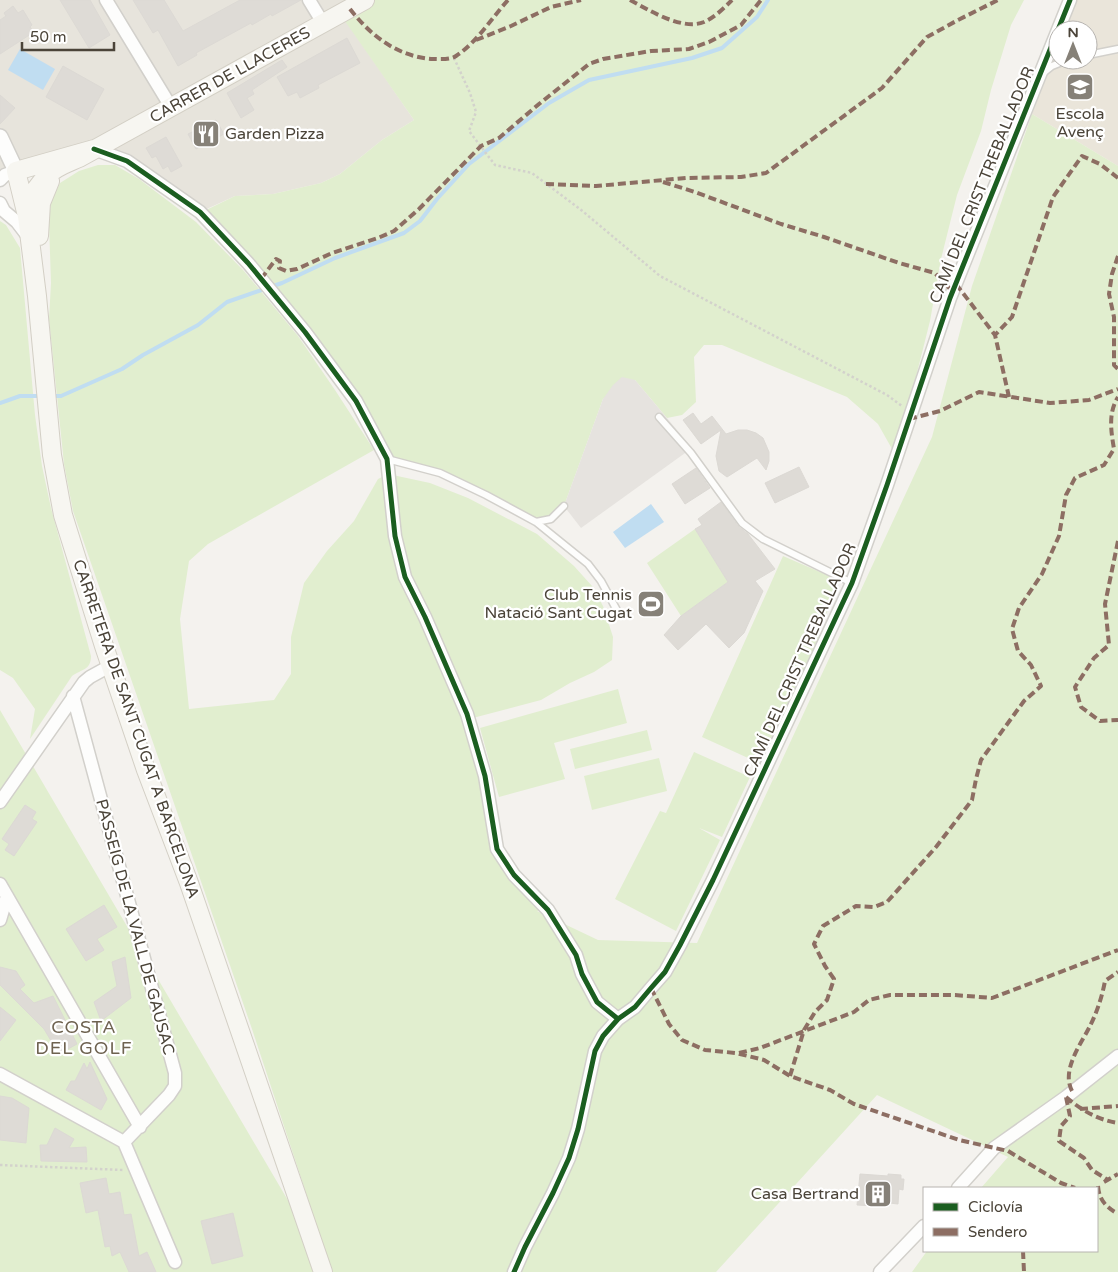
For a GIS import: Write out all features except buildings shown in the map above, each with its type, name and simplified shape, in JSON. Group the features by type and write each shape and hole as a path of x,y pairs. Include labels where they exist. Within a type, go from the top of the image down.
{"main road":[{"name":"CARRER DE LLACERES","path":"94,149 366,0"},
{"path":"24,200 56,169 94,149"},
{"path":"16,171 94,149"},
{"path":"37,296 40,276 39,210 46,188 56,169"},
{"name":"CARRETERA DE SANT CUGAT A BARCELONA","path":"16,171 24,200 30,239 49,432 59,500 110,666 146,770 189,883 323,1272"}],"street":[{"path":"106,0 171,107"},
{"path":"309,0 323,23"},
{"name":"CAMÍ DEL CRIST TREBALLADOR","path":"514,1272 569,1158 578,1129 595,1051 602,1036 618,1019 634,1007 651,988 664,972 680,945 721,862 852,582 950,298 1068,5"},
{"path":"0,137 16,171 5,175 0,180"},
{"path":"94,149 127,160 200,212 248,263 305,332 356,401 387,459 396,536 405,577 467,714 486,776 497,849 514,875 548,910 576,955 582,974 597,1002 618,1019"},
{"path":"24,200 14,204 0,204 4,211 17,222 30,239"},
{"path":"0,802 74,696 90,677 110,666"},
{"name":"PASSEIG DE LA VALL DE GAUSAC","path":"74,696 174,1073 174,1086 169,1095 124,1142"},
{"path":"0,884 140,1126"},
{"path":"0,920 7,896"},
{"path":"959,1187 994,1148 1118,1056"},
{"path":"0,1074 124,1142 175,1262"},
{"path":"880,1272 923,1227"}],"lane":[{"path":"1098,54 1118,49"},
{"path":"1038,78 1048,69"},
{"path":"659,417 691,453 742,523 763,538 852,582"},
{"path":"387,459 440,473 536,522 588,564 601,581 619,614"},
{"path":"536,522 551,519 564,506"}],"path":[{"path":"454,58 470,93 476,112 469,131 495,165 532,173 580,209 660,276 887,395 911,412"},
{"path":"0,1165 136,1170"}],"shaded area":[{"path":"0,0 365,0 341,14 414,120 382,140 340,174 321,183 273,194 235,196 200,212 127,161 94,149 16,171 0,185"},
{"name":"Escola Avenç","path":"1071,0 1118,0 1118,166 1032,114 1049,70 1098,70 1098,20 1067,20"},
{"path":"622,377 635,380 692,448 581,528 564,506 603,399 613,385"}],"green space":[{"path":"366,0 1024,0 1011,25 991,90 981,131 957,195 941,259 930,321 896,456 878,424 847,397 722,345 704,345 694,357 696,402 682,415 667,418 635,380 603,399 564,506 551,519 536,522 440,473 387,459 356,401 200,213 235,196 273,194 321,183 340,174 382,140 414,120 340,14"},
{"path":"1032,114 1118,166 1118,1272 912,1272 926,1252 1098,1252 1098,1187 982,1187 1008,1157 877,1095 716,1272 332,1272 252,1029 73,511 64,464 49,319 51,283 49,223 51,202 60,183 79,171 98,165 115,165 139,179 196,222 244,271 298,336 374,450 208,544 189,561 180,619 189,709 274,700 291,674 291,637 304,583 327,551 354,521 378,479 388,474 430,483 468,498 537,534 574,566 592,586 603,606 613,637 612,660 594,672 541,700 469,719 497,849 548,910 537,911 598,940 697,943 932,437 972,286"},
{"path":"0,221 6,225 20,248 35,415 42,466 51,508 91,656 88,667 72,676 30,739 35,709 13,678 0,670"},
{"path":"695,529 728,582 681,616 647,563"},
{"path":"783,556 835,580 835,595 826,614 816,645 759,763 702,737"},
{"path":"618,689 627,723 554,743 565,779 499,797 480,728"},
{"path":"0,710 330,1272 0,1272"},
{"path":"647,730 652,750 575,769 570,749"},
{"path":"694,752 750,777 722,837 699,828 720,840 676,931 615,899 660,811 666,813"},
{"path":"659,758 667,791 592,810 584,776"}],"water":[{"path":"20,49 55,69 43,90 8,70"},
{"path":"651,504 664,522 625,548 613,532"}],"waterway":[{"path":"51,396 61,396 122,369 143,355 198,325 227,302 282,283 335,258 404,233 420,221 469,164 549,103 589,80 692,58 722,48 757,17 768,0"},
{"path":"0,403 20,396 42,396"}],"marked path":[{"path":"350,9 376,36 397,49 420,57 445,59 456,56 471,44 508,0"},
{"path":"476,40 551,7 581,0"},
{"path":"630,0 656,14 686,24 704,22 712,18 732,0"},
{"path":"261,279 276,259 280,261 279,268 286,271 297,269 332,253 394,231 419,209 481,146 499,138 589,64 603,59 651,51 689,49 709,42 741,25 761,0"},
{"path":"546,184 596,186 686,178 741,177 766,173 882,88 927,37 998,0"},
{"path":"1009,397 995,335 1012,317 1053,197 1082,156 1100,164 1118,178"},
{"path":"663,182 781,224 935,273 953,292"},
{"path":"1118,256 1112,274 1109,294 1114,317 1114,365 1118,369"},
{"path":"956,284 995,335"},
{"path":"909,419 940,411 979,392 1050,403 1089,400 1118,389"},
{"path":"790,1076 804,1030 815,1012 827,1000 834,979 814,944 823,926 856,906 874,907 887,902 936,847 972,800 981,760 1024,701 1041,686 1031,665 1018,651 1012,629 1019,608 1042,574 1059,536 1066,495 1075,478 1104,465 1114,449 1111,429 1113,409 1118,397"},
{"path":"1118,541 1105,604 1109,645 1094,658 1075,687 1081,707 1100,721 1118,720"},
{"path":"739,1053 760,1048 854,1012 869,1000 890,995 955,995 992,998 1118,950"},
{"path":"1072,1091 1069,1083 1070,1066 1095,1015 1105,981 1118,972"},
{"path":"651,988 669,1024 682,1040 705,1050 736,1053 764,1060 790,1076 830,1090 854,1104 959,1140 1008,1151 1061,1183 1072,1187"},
{"path":"1066,1097 1070,1116 1061,1126 1059,1141 1084,1158 1092,1170 1108,1180"},
{"path":"1066,1097 1090,1114 1118,1123"},
{"path":"1080,1109 1118,1106"},
{"path":"1104,1182 1118,1174"},
{"path":"1098,1186 1104,1203 1118,1214"},
{"path":"1023,1252 1024,1272"}],"cycle path":[{"path":"514,1272 569,1158 578,1129 595,1051 603,1036 618,1019 635,1007 665,972 680,945 713,880 852,583 950,298 1070,0"},
{"path":"94,149 127,161 200,212 248,263 305,332 356,401 387,459 395,536 405,577 425,617 467,714 485,776 497,849 514,875 548,910 576,955 582,974 597,1002 618,1019"}],"place":[{"name":"Escola Avenç","path":"1080,87"},
{"name":"Garden Pizza","path":"206,134"},
{"name":"Club Tennis Natació Sant Cugat","path":"651,604"},
{"name":"Casa Bertrand","path":"878,1194"}],"district":[{"name":"COSTA DEL GOLF","path":"84,1037"}]}
